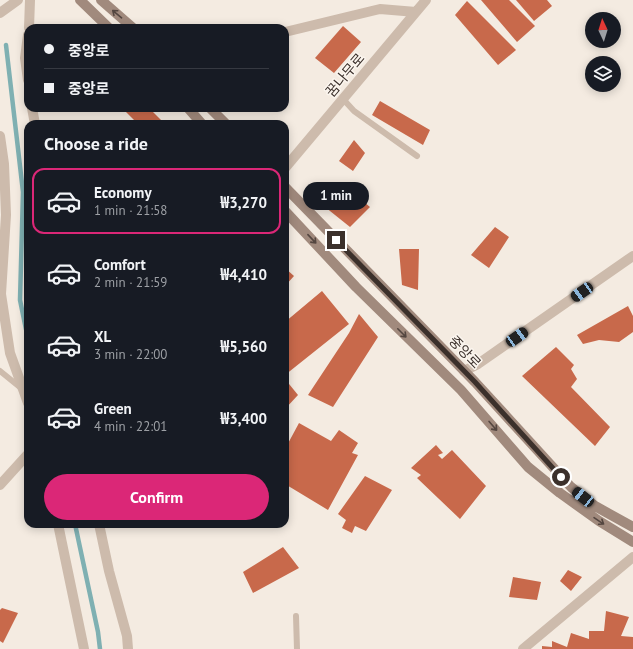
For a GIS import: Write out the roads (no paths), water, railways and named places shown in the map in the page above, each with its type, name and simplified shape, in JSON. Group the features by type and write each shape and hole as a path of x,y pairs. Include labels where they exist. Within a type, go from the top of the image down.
{"main road":[{"path":"80,0 105,24"},
{"path":"101,0 128,24"},
{"path":"192,112 198,120"},
{"path":"214,112 222,120"},
{"name":"중앙로","path":"289,191 464,371 571,487 595,506 633,527"},
{"path":"289,215 356,287 456,385 528,467 571,501 599,521 633,542"}],"street":[{"path":"0,12 18,0"},
{"path":"29,24 30,0"},
{"name":"꿈나무로","path":"289,163 426,0"},
{"path":"289,31 380,9 416,12"},
{"path":"0,136 4,164 6,215 0,294 10,353 24,391"},
{"path":"464,371 478,364 633,256"},
{"path":"0,485 24,458"},
{"path":"59,528 84,649"},
{"path":"100,528 109,571 127,636 128,649"},
{"path":"523,649 633,557"}],"lane":[{"path":"343,99 354,112 417,156"},
{"path":"0,371 23,388"},
{"path":"296,616 297,649"}],"waterway":[{"path":"6,45 23,192 20,300 24,320"},
{"path":"76,528 98,632 100,649"}]}
